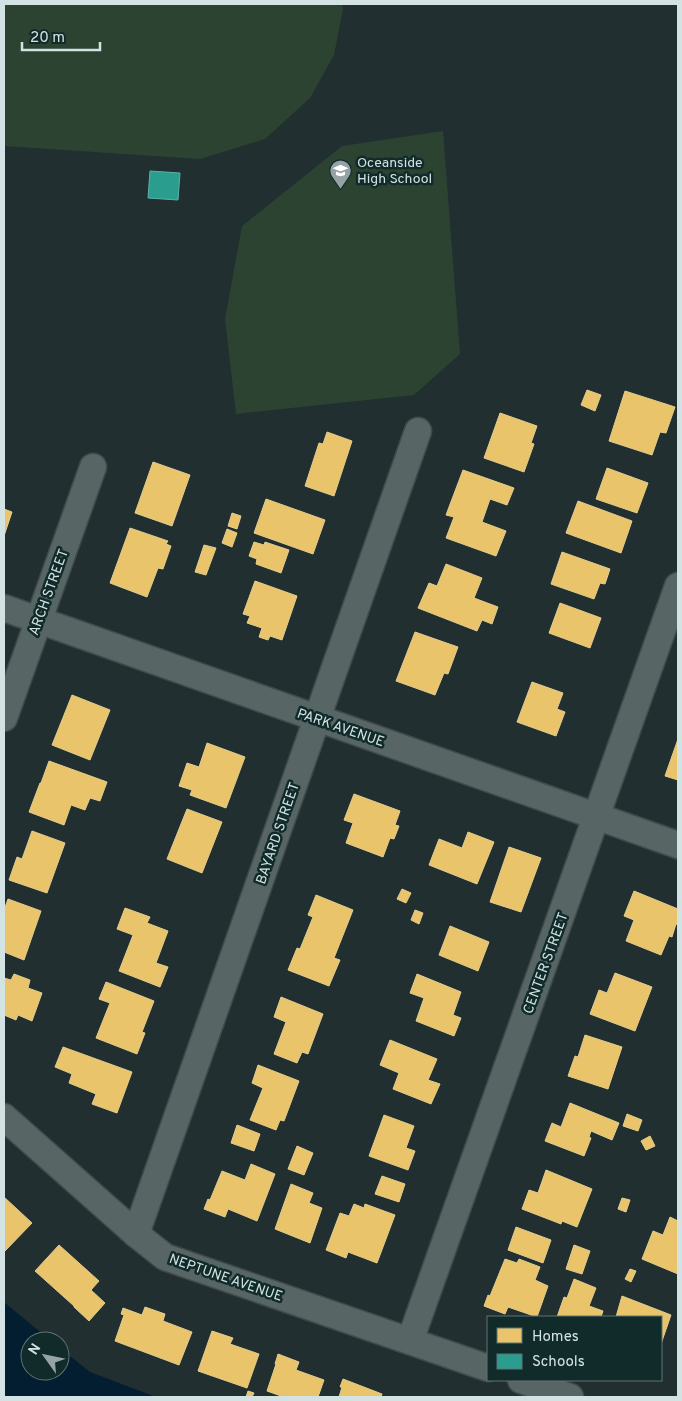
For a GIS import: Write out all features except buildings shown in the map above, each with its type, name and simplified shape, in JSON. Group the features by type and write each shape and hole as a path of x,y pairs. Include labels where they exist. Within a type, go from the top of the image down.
{"street":[{"name":"BAYARD STREET","path":"136,1234 418,431"},
{"name":"ARCH STREET","path":"4,718 93,467"},
{"name":"CENTER STREET","path":"410,1341 678,586"},
{"name":"PARK AVENUE","path":"4,608 678,845"},
{"name":"NEPTUNE AVENUE","path":"4,1117 136,1234 165,1257 487,1368"},
{"path":"524,1381 570,1397"}],"green space":[{"path":"4,4 342,4 343,9 334,55 310,98 265,139 200,159 4,146"},
{"path":"443,131 460,354 414,395 236,414 225,319 242,226 342,146"}],"water":[{"path":"4,1302 39,1331 20,1331 20,1381 70,1381 70,1356 90,1372 156,1397 4,1397"}],"place":[{"name":"Oceanside High School","path":"341,189"}]}
